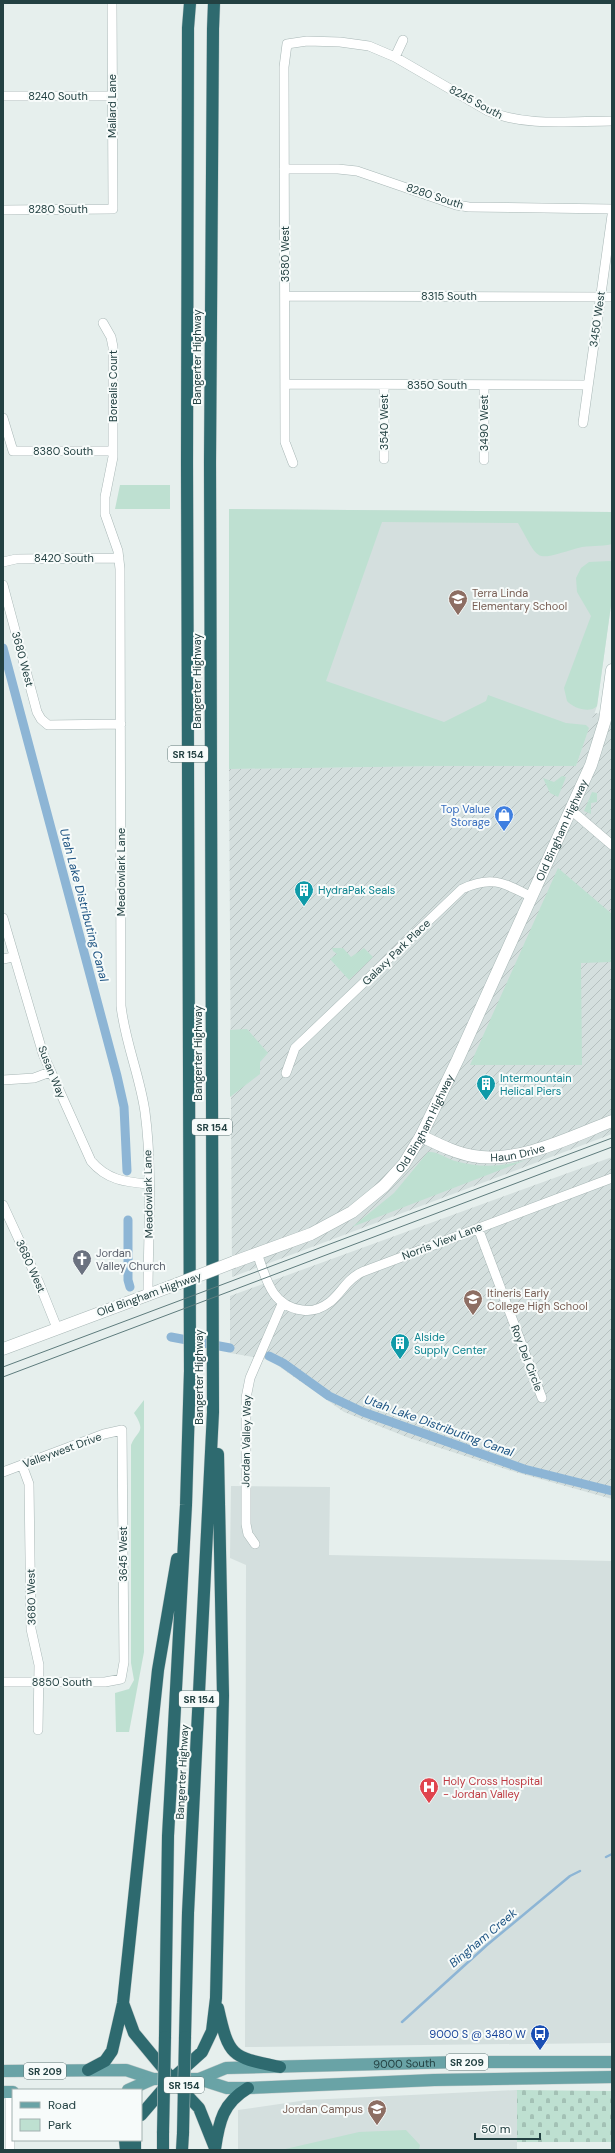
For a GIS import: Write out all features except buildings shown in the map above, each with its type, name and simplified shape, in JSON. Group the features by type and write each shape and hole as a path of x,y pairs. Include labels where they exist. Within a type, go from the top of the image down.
{"highway":[{"name":"Bangerter Highway","path":"163,2150 168,1836 186,1504 190,1371 187,432 188,36 190,3"},
{"name":"Bangerter Highway","path":"182,2150 188,1913 212,1435 210,463 212,29 214,3"},
{"path":"142,2114 172,2079 202,2052 209,2040 216,1998 223,1695 219,1456 212,1435"},
{"path":"88,2070 104,2061 112,2050 123,2003 158,1670 186,1504"},
{"path":"216,1998 227,2044 240,2057 280,2067"},
{"path":"123,2003 134,2033 172,2079 199,2108 215,2149"},
{"path":"215,2149 221,2117 228,2103 248,2088"}],"main road":[{"name":"9000 South","path":"199,2079 226,2068 460,2062 612,2062"},
{"name":"9000 South","path":"3,2071 126,2070 153,2079 199,2079 227,2088 434,2080 612,2077"},
{"name":"9000 South","path":"130,2089 153,2079"}],"street":[{"name":"Mallard Lane","path":"112,3 113,210"},
{"path":"395,57 403,40"},
{"name":"8245 South","path":"287,44 307,41 340,42 369,46 395,57 488,111 504,118 531,121 612,121"},
{"name":"3580 West","path":"287,44 284,67 285,442 293,463"},
{"name":"8240 South","path":"3,96 112,96"},
{"name":"8280 South","path":"284,169 338,169 357,171 456,205 470,207 612,209"},
{"name":"8280 South","path":"3,210 113,210"},
{"name":"3450 West","path":"583,423 612,215"},
{"name":"8315 South","path":"285,296 612,297"},
{"name":"Borealis Court","path":"103,323 113,343 113,451"},
{"name":"8350 South","path":"285,384 484,386 588,385"},
{"name":"3540 West","path":"384,385 384,459"},
{"name":"3490 West","path":"484,386 484,460"},
{"name":"8380 South","path":"3,418 13,451 113,451"},
{"name":"Meadowlark Lane","path":"113,451 105,497 104,514 119,558 122,1006 127,1041 139,1082 145,1113 148,1184 148,1294"},
{"name":"8420 South","path":"6,560 119,558"},
{"name":"3680 West","path":"3,585 37,712 44,723 53,725 121,724"},
{"name":"Old Bingham Highway","path":"3,1349 311,1234 352,1212 384,1186 404,1164 421,1136 571,810 599,742 607,710 612,670"},
{"path":"571,810 612,845"},
{"name":"Galaxy Park Place","path":"286,1073 295,1048 462,889 475,883 489,880 502,882 532,897"},
{"name":"Susan Way","path":"3,918 13,957 50,1072 91,1161 97,1168 111,1178 122,1182 148,1184"},
{"path":"3,960 13,957"},
{"path":"3,1080 34,1078 50,1072"},
{"name":"Haun Drive","path":"421,1136 464,1154 483,1157 505,1157 540,1147 612,1121"},
{"name":"Norris View Lane","path":"282,1304 304,1310 320,1308 330,1302 350,1279 358,1274 612,1178"},
{"name":"3680 West","path":"3,1205 39,1283 57,1328"},
{"name":"Roy Del Circle","path":"478,1228 542,1398"},
{"path":"257,1253 271,1290 282,1304"},
{"name":"Jordan Valley Way","path":"255,1544 248,1534 246,1524 246,1398 250,1378 282,1304"},
{"name":"Valleywest Drive","path":"3,1472 104,1434 122,1430"},
{"name":"3645 West","path":"121,1679 124,1662 122,1430"},
{"name":"3680 West","path":"22,1465 29,1484 31,1629 38,1657 38,1730"},
{"name":"8850 South","path":"3,1682 105,1682 121,1679"},
{"path":"9,2092 10,2150"}],"shaded area":[{"path":"229,509 612,512 612,598 597,706 576,766 229,769"},
{"path":"594,713 612,715 612,1134 232,1277 229,769 576,766"},
{"path":"612,1157 612,1499 515,1472 409,1438 344,1412 270,1360 230,1353 230,1296"},
{"name":"Holy Cross Hospital - Jordan Valley","path":"231,1486 330,1487 329,1555 612,1561 612,2043 245,2047 246,1565 230,1558"},
{"name":"Jordan Campus","path":"517,2090 517,2150 238,2150 238,2110 307,2100"}],"green space":[{"path":"120,485 170,485 170,509 115,509"},
{"path":"229,509 612,512 612,544 582,547 545,556 535,552 518,523 382,522 326,681 444,722 486,701 488,695 566,723 586,725 589,728 576,766 229,769"},
{"path":"589,562 612,562 612,598 597,706 590,710 586,710 577,708 567,701 564,688 591,616 577,592 576,578 581,568"},
{"path":"562,776 566,777 558,797 550,793 543,778 554,782"},
{"path":"592,792 597,793 597,802 591,803 591,814 584,811"},
{"path":"558,868 612,914 612,962 581,963 582,1065 470,1065"},
{"path":"332,948 343,948 351,957 364,948 373,957 349,980 330,959 337,954"},
{"path":"247,1029 268,1053 260,1062 260,1074 230,1097 230,1030"},
{"path":"428,1152 438,1154 455,1161 482,1166 508,1164 526,1160 352,1227 394,1193"},
{"path":"144,1400 144,1652 129,1732 116,1732 115,1693 129,1689 134,1680 131,1663 131,1445 140,1431 140,1424 134,1413"},
{"path":"517,2090 612,2091 612,2142 517,2142"},
{"path":"406,2130 420,2145 419,2150 281,2150 359,2132"}],"waterway":[{"name":"Utah Lake Distributing Canal","path":"3,648 117,1076 124,1107 127,1171"},
{"name":"Utah Lake Distributing Canal","path":"128,1220 128,1280 130,1287"},
{"name":"Utah Lake Distributing Canal","path":"171,1337 230,1348"},
{"name":"Utah Lake Distributing Canal","path":"269,1356 283,1363 329,1396 363,1412 524,1469 612,1491"},
{"name":"Bingham Creek","path":"606,1857 612,1854"},
{"name":"Bingham Creek","path":"402,2022 487,1945 570,1876 580,1871"}],"tram line":[{"path":"3,1367 612,1138"},
{"path":"3,1377 612,1147"}],"place":[{"name":"Terra Linda Elementary School","path":"458,616"},
{"name":"Top Value Storage","path":"504,832"},
{"name":"HydraPak Seals","path":"304,907"},
{"name":"Intermountain Helical Piers","path":"486,1101"},
{"name":"Jordan Valley Church","path":"82,1276"},
{"name":"Itineris Early College High School","path":"473,1316"},
{"name":"Alside Supply Center","path":"400,1360"},
{"name":"Holy Cross Hospital - Jordan Valley","path":"429,1804"},
{"name":"9000 S @ 3480 W","path":"540,2051"},
{"name":"Jordan Campus","path":"377,2126"}]}
